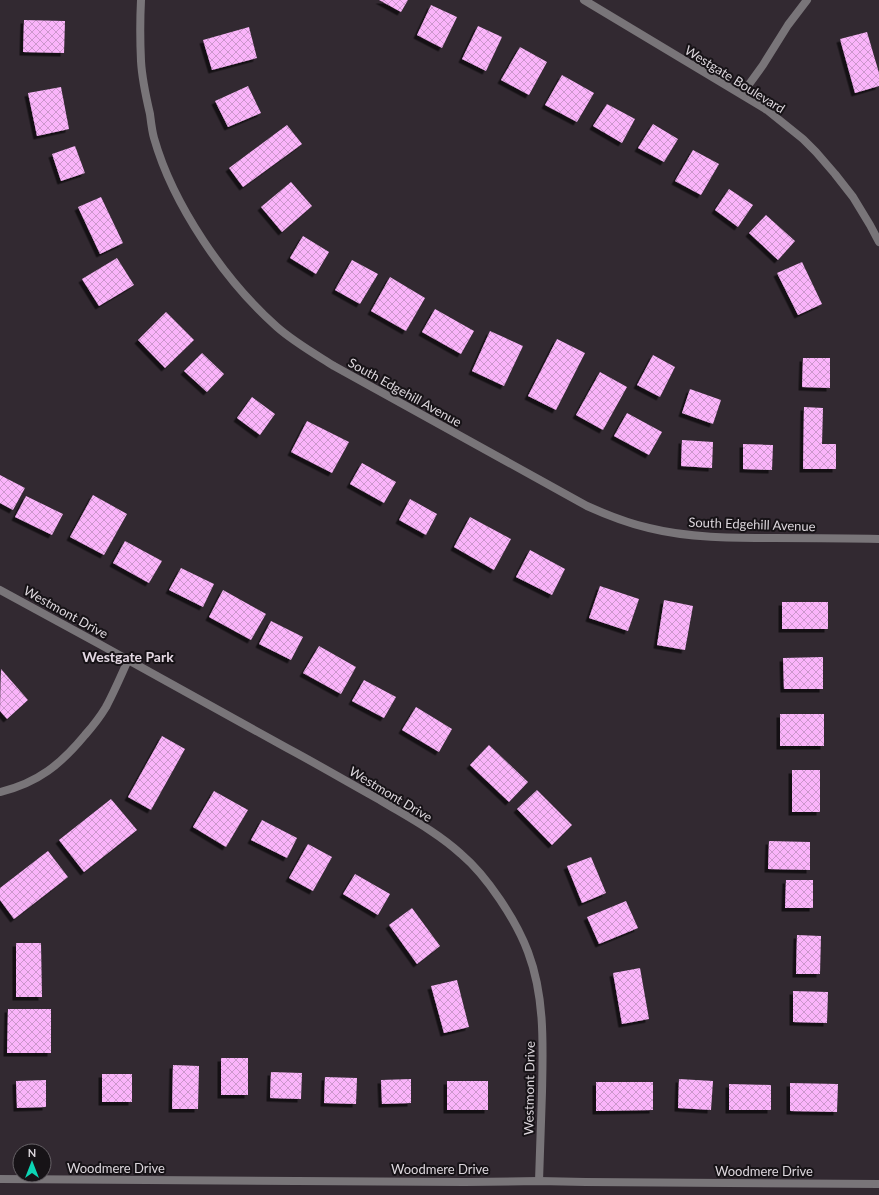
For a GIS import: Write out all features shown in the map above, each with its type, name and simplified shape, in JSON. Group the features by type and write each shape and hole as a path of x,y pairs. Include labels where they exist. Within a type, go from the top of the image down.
{"street":[{"name":"South Edgehill Avenue","path":"141,0 141,61 145,92 154,138 161,159 177,195 203,239 232,280 277,328 334,366 587,506 631,524 651,529 697,536 740,538 879,539"},
{"name":"Westgate Boulevard","path":"584,0 768,110 803,139 835,174 853,197 879,242"},
{"path":"742,94 763,65 788,25 807,0"},
{"name":"Westmont Drive","path":"0,590 320,766 414,820 440,836 472,864 495,893 518,930 534,971 540,998 542,1020 542,1076 538,1181"},
{"path":"0,792 42,776 70,753 98,720 128,660"},
{"name":"Woodmere Drive","path":"0,1179 879,1184"}],"building":[{"path":"379,0 408,0 401,12"},
{"path":"431,5 457,17 442,48 417,35"},
{"path":"24,20 65,21 64,53 23,52"},
{"path":"478,26 502,37 486,71 462,59"},
{"path":"249,27 257,58 212,70 203,40"},
{"path":"867,32 879,73 879,86 855,93 840,39"},
{"path":"520,47 547,62 529,95 501,80"},
{"path":"562,75 594,93 577,122 545,105"},
{"path":"248,86 261,113 228,127 215,101"},
{"path":"61,87 69,129 37,136 28,93"},
{"path":"607,104 635,119 622,143 593,126"},
{"path":"653,124 678,139 664,162 638,148"},
{"path":"287,125 302,144 243,187 229,168"},
{"path":"75,146 85,173 61,181 52,154"},
{"path":"693,150 719,164 701,195 675,181"},
{"path":"291,182 312,206 282,232 261,207"},
{"path":"729,189 753,205 738,227 715,210"},
{"path":"101,197 123,243 100,254 78,207"},
{"path":"766,215 795,241 778,260 749,233"},
{"path":"303,236 329,252 316,274 290,258"},
{"path":"117,258 134,285 99,306 82,279"},
{"path":"352,260 378,274 360,304 335,290"},
{"path":"802,262 822,304 798,315 777,273"},
{"path":"390,277 425,298 406,331 371,311"},
{"path":"435,309 474,331 461,354 422,332"},
{"path":"166,312 194,340 165,368 138,340"},
{"path":"490,331 523,346 504,386 472,371"},
{"path":"557,339 585,353 556,410 528,396"},
{"path":"202,353 224,374 207,392 184,371"},
{"path":"653,355 675,367 660,397 637,385"},
{"path":"803,358 830,358 830,388 802,387"},
{"path":"600,372 627,387 603,430 576,415"},
{"path":"690,389 721,400 713,424 682,413"},
{"path":"252,397 275,414 260,435 237,418"},
{"path":"804,407 823,408 822,444 836,444 836,469 803,469"},
{"path":"627,413 662,432 649,455 614,436"},
{"path":"307,421 349,442 332,473 291,452"},
{"path":"682,440 713,442 712,468 681,466"},
{"path":"743,444 773,445 772,470 743,469"},
{"path":"362,463 396,482 384,503 350,484"},
{"path":"0,475 25,488 13,510 0,503"},
{"path":"93,495 127,514 104,555 70,537"},
{"path":"26,496 63,514 52,535 15,517"},
{"path":"410,499 437,514 426,535 399,520"},
{"path":"470,517 511,539 494,570 454,547"},
{"path":"125,541 162,561 149,583 113,563"},
{"path":"530,550 565,569 552,595 516,577"},
{"path":"181,568 214,584 203,607 169,590"},
{"path":"600,586 639,599 628,631 589,618"},
{"path":"223,590 266,614 251,640 209,617"},
{"path":"664,600 693,606 685,650 657,645"},
{"path":"782,602 828,602 828,629 782,629"},
{"path":"271,621 303,637 291,660 259,644"},
{"path":"319,646 356,667 341,694 303,673"},
{"path":"823,657 823,689 784,689 783,658"},
{"path":"1,669 28,700 7,719 0,711"},
{"path":"364,680 396,697 384,718 352,701"},
{"path":"416,707 452,729 439,752 402,730"},
{"path":"780,714 824,714 824,746 780,746"},
{"path":"162,736 185,749 151,810 128,797"},
{"path":"489,745 528,782 509,802 470,765"},
{"path":"792,770 820,770 820,812 792,812"},
{"path":"537,790 572,825 552,845 517,809"},
{"path":"214,791 248,810 226,847 193,827"},
{"path":"111,799 137,830 84,872 59,840"},
{"path":"262,820 297,838 287,858 251,840"},
{"path":"769,841 810,842 810,870 768,869"},
{"path":"308,844 332,857 313,891 289,878"},
{"path":"48,851 68,877 14,919 0,900 0,888"},
{"path":"591,857 606,893 582,903 567,866"},
{"path":"355,874 390,894 378,915 343,894"},
{"path":"786,880 813,880 813,908 785,908"},
{"path":"626,901 638,928 599,944 587,917"},
{"path":"412,908 440,946 417,964 389,925"},
{"path":"797,935 821,936 820,974 796,974"},
{"path":"16,943 41,943 42,997 16,997"},
{"path":"640,968 649,1019 622,1024 613,973"},
{"path":"457,980 469,1027 444,1033 431,986"},
{"path":"793,991 828,992 827,1023 793,1022"},
{"path":"8,1009 51,1009 51,1053 7,1053"},
{"path":"221,1058 248,1058 248,1095 221,1095"},
{"path":"173,1065 199,1066 198,1109 172,1109"},
{"path":"271,1072 302,1073 301,1099 270,1098"},
{"path":"102,1074 132,1074 132,1102 102,1102"},
{"path":"325,1077 357,1078 356,1104 324,1103"},
{"path":"411,1079 411,1103 382,1104 381,1080"},
{"path":"679,1079 713,1081 711,1110 678,1108"},
{"path":"46,1080 46,1107 17,1108 16,1081"},
{"path":"447,1081 488,1081 488,1110 447,1110"},
{"path":"596,1082 653,1082 653,1110 596,1111"},
{"path":"790,1083 838,1084 837,1112 790,1111"},
{"path":"729,1084 771,1085 771,1110 729,1110"}],"district":[{"name":"Westgate Park","path":"128,657"}]}
